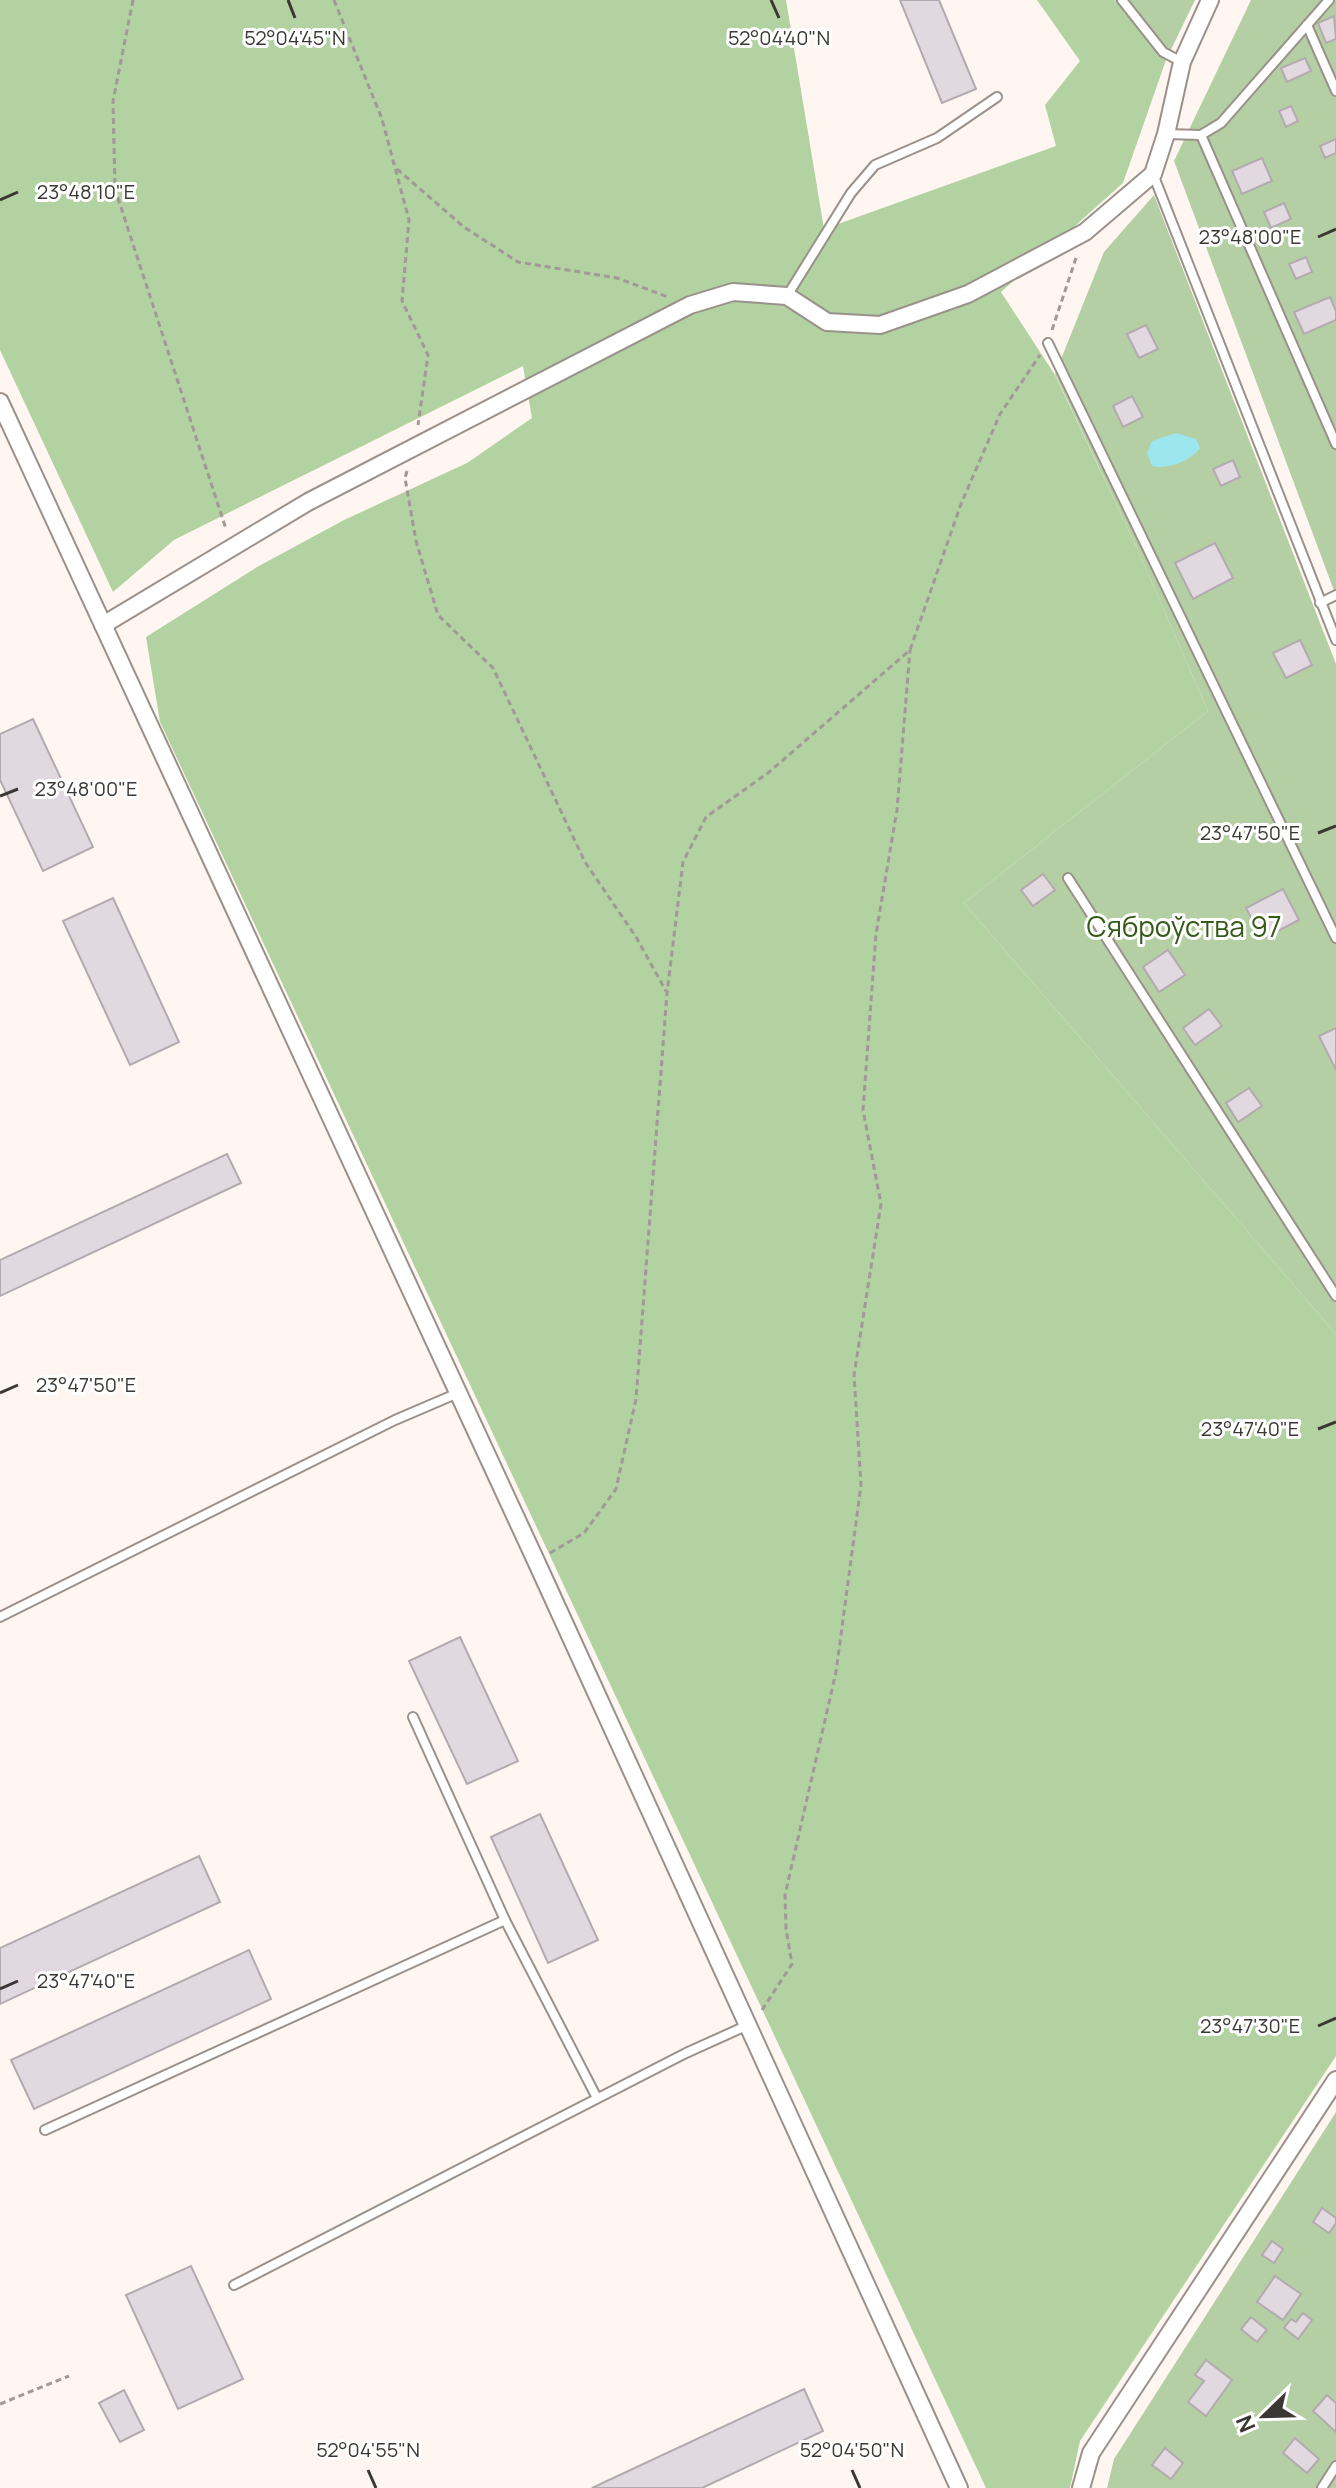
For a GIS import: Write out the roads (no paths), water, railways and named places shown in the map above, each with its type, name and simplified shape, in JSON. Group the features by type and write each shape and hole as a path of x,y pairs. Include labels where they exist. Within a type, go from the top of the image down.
{"street":[{"path":"103,625 308,502 690,305 733,292 787,296 827,322 880,325 968,294 1085,232 1153,174 1166,134 1182,62 1210,0"},
{"path":"0,402 536,1561 959,2488"},
{"path":"1081,2488 1091,2453 1336,2080"}],"lane":[{"path":"1122,0 1163,52 1182,62"},
{"path":"1166,134 1201,135 1221,123 1329,0"},
{"path":"1307,25 1336,91"},
{"path":"787,296 851,193 875,165 937,138 997,97"},
{"path":"1201,135 1336,444"},
{"path":"1153,174 1336,640"},
{"path":"1048,343 1336,938"},
{"path":"1320,603 1336,595"},
{"path":"1068,878 1336,1296"},
{"path":"0,1617 395,1420 458,1393"},
{"path":"413,1717 505,1920 597,2098"},
{"path":"45,2130 505,1920"},
{"path":"234,2285 748,2024"},
{"path":"1322,2488 1336,2466"}],"water":[{"path":"1176,433 1196,439 1200,448 1178,463 1165,467 1152,466 1147,453 1152,441"}],"park label":[{"name":"Сяброўства 97","path":"1184,926"}]}
